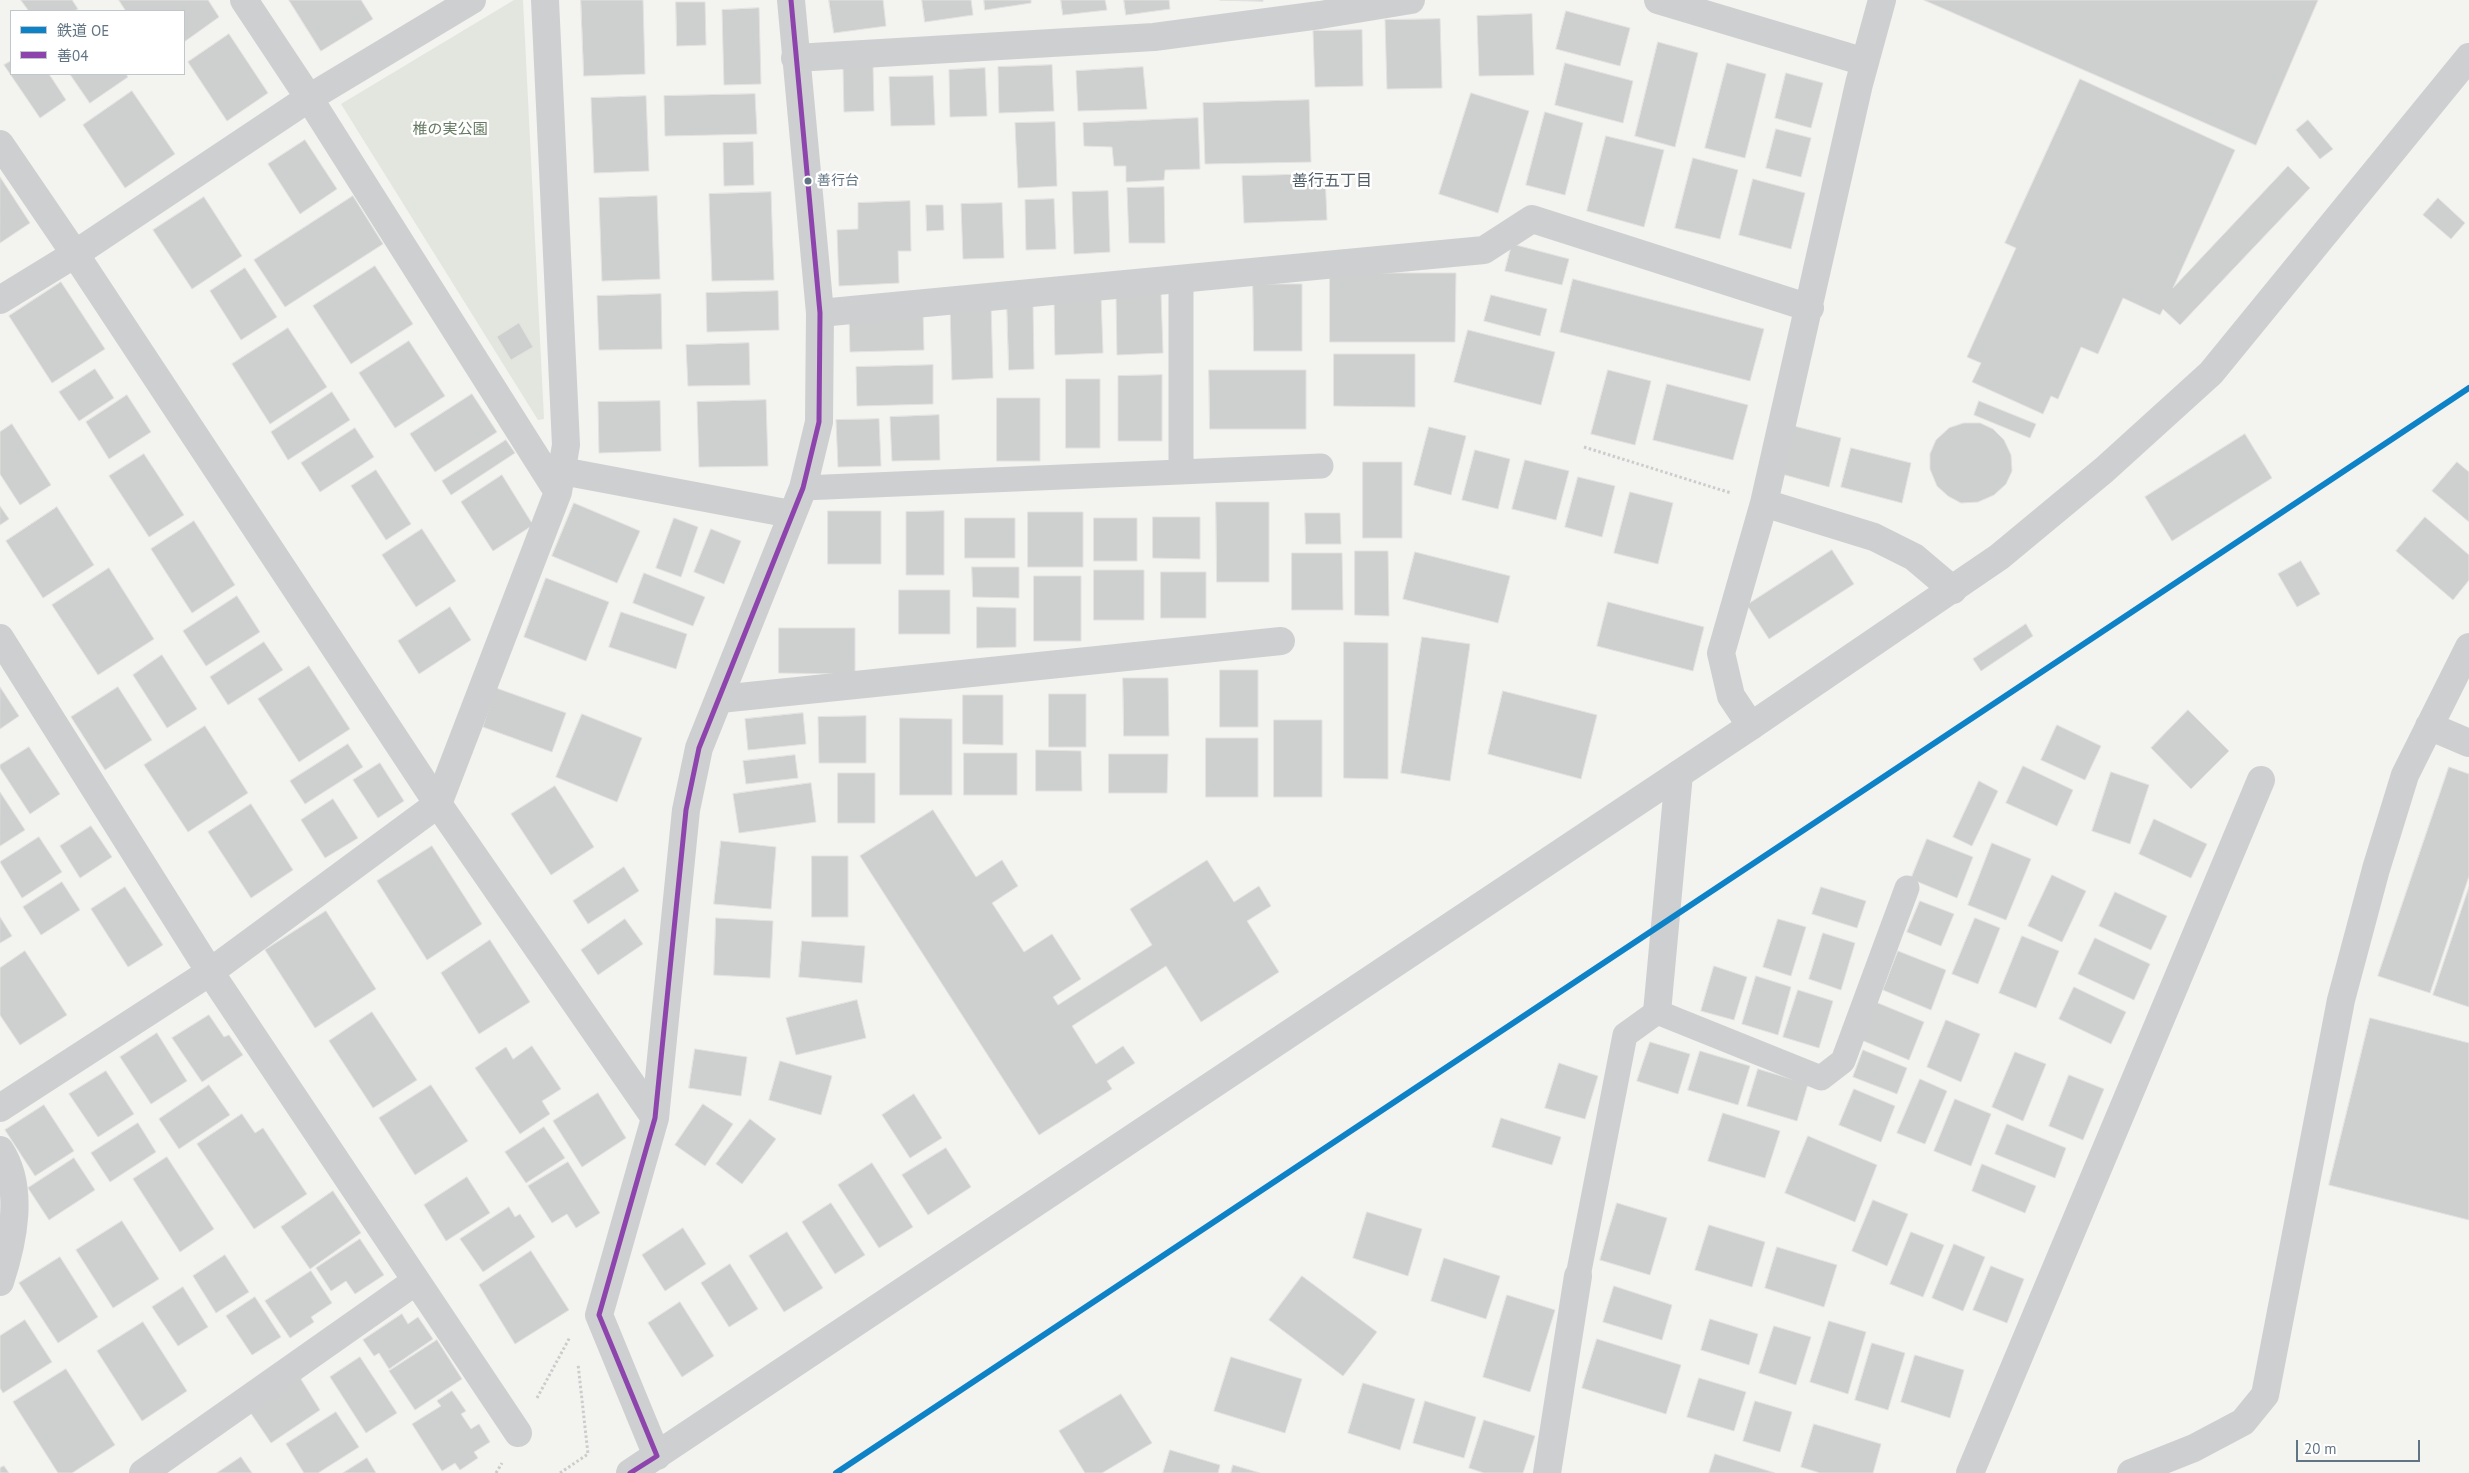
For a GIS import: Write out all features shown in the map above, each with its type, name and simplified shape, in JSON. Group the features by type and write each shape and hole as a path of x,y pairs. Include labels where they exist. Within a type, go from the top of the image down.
{"street":[{"path":"244,0 560,482 791,514"},
{"path":"0,300 75,254 309,98 472,0"},
{"path":"0,1108 210,972 438,804 560,482 566,445 545,0"},
{"path":"657,1456 599,1315 655,1118 686,810 698,748 720,699 791,514 803,488 819,422 820,314 791,0"},
{"path":"795,58 1154,37 1320,15 1411,0"},
{"path":"1658,0 1865,62"},
{"path":"1751,726 1731,696 1721,653 1764,503 1865,62 1882,0"},
{"path":"630,1473 1751,726 1999,557 2104,470 2211,373 2469,56"},
{"path":"0,144 75,254 438,804 655,1118"},
{"path":"820,314 1484,250 1532,219 1810,308"},
{"path":"1764,503 1874,537 1914,557 1953,590"},
{"path":"0,638 210,972 518,1433"},
{"path":"720,699 1281,641"},
{"path":"2131,1473 2194,1448 2243,1422 2265,1395 2341,1000 2376,869 2405,775 2469,648"},
{"path":"2429,726 2469,744"},
{"path":"1657,1012 1679,774"},
{"path":"1970,1473 2261,780"},
{"path":"0,1150 12,1181 15,1210 7,1262 0,1282"},
{"path":"1547,1473 1578,1276"},
{"path":"143,1473 416,1281"}],"lane":[{"path":"1181,280 1181,471"},
{"path":"803,488 1321,466"},
{"path":"1578,1276 1625,1035 1657,1012 1820,1078 1843,1060 1907,888"}],"path":[{"path":"1584,447 1764,503"},
{"path":"560,1473 588,1454 578,1357"}],"green space":[{"name":"椎の実公園","path":"514,0 523,0 544,419 538,420 341,104"}],"building":[{"path":"21,0 72,0 78,9 76,10 28,10"},
{"path":"119,0 208,0 219,17 185,41 185,10 125,10"},
{"path":"289,0 361,0 373,19 321,51"},
{"path":"581,0 643,0 645,74 584,76"},
{"path":"829,0 883,0 886,26 834,33"},
{"path":"922,0 971,0 973,15 925,22"},
{"path":"984,0 1031,0 1031,3 985,10"},
{"path":"1061,0 1105,0 1107,10 1063,15"},
{"path":"1124,0 1169,0 1170,9 1126,15"},
{"path":"1220,0 1263,0 1263,1"},
{"path":"1924,0 2318,0 2256,145"},
{"path":"676,2 705,2 706,45 677,46"},
{"path":"759,8 761,84 724,85 722,10"},
{"path":"1566,11 1630,28 1620,66 1556,49"},
{"path":"1532,14 1534,75 1479,76 1477,16"},
{"path":"1440,19 1442,88 1387,89 1385,20"},
{"path":"1362,30 1363,86 1315,87 1313,31"},
{"path":"229,34 268,93 227,121 188,62"},
{"path":"1658,42 1698,53 1675,147 1635,136"},
{"path":"10,62 10,74 4,65"},
{"path":"1565,63 1633,81 1623,123 1555,105"},
{"path":"1727,63 1766,74 1745,158 1705,148"},
{"path":"1052,65 1054,111 999,113 998,67"},
{"path":"873,66 874,111 844,112 843,67"},
{"path":"1143,67 1147,109 1078,111 1076,71"},
{"path":"985,68 987,116 950,117 949,70"},
{"path":"1786,73 1823,83 1811,128 1775,118"},
{"path":"11,75 50,75 66,100 40,118"},
{"path":"71,75 127,75 128,77 90,103"},
{"path":"933,76 935,125 891,126 889,77"},
{"path":"2080,79 2235,150 2173,288 2288,166 2310,188 2180,325 2163,309 2160,315 2123,298 2098,354 2081,347 2058,399 2051,396 2043,414 1972,382 1981,363 1967,357 2016,248 2005,243"},
{"path":"132,91 175,154 125,188 83,125"},
{"path":"1471,93 1529,111 1498,213 1439,194"},
{"path":"755,94 757,134 665,136 664,96"},
{"path":"646,96 649,171 594,173 591,98"},
{"path":"1309,100 1311,162 1205,164 1203,103"},
{"path":"1545,112 1583,123 1565,195 1526,185"},
{"path":"1198,118 1200,169 1165,170 1164,180 1126,182 1126,166 1114,166 1112,147 1084,146 1083,123"},
{"path":"2308,120 2333,149 2320,159 2296,130"},
{"path":"1055,122 1057,186 1018,188 1015,123"},
{"path":"1776,129 1811,138 1801,177 1766,168"},
{"path":"1606,136 1664,150 1644,227 1587,211"},
{"path":"305,140 337,189 300,214 268,164"},
{"path":"753,142 754,185 724,186 723,143"},
{"path":"1693,158 1738,170 1720,239 1675,228"},
{"path":"1325,174 1327,220 1244,223 1242,176"},
{"path":"0,177 30,223 0,243"},
{"path":"1753,179 1805,193 1791,249 1739,235"},
{"path":"1164,187 1165,243 1129,243 1127,188"},
{"path":"1108,191 1110,252 1074,254 1072,192"},
{"path":"771,192 774,280 712,281 709,194"},
{"path":"353,196 383,244 285,307 254,260"},
{"path":"657,196 660,279 602,281 599,198"},
{"path":"204,197 242,256 192,289 153,230"},
{"path":"2438,198 2465,223 2451,239 2423,215"},
{"path":"1054,199 1056,249 1026,250 1025,200"},
{"path":"910,201 911,251 898,251 899,283 839,286 837,230 858,229 858,203"},
{"path":"1002,203 1004,258 963,259 961,204"},
{"path":"926,205 943,205 944,230 927,231"},
{"path":"1512,244 1569,259 1562,285 1505,271"},
{"path":"375,266 413,324 351,364 313,306"},
{"path":"245,268 277,317 241,340 210,291"},
{"path":"1330,273 1456,273 1455,342 1330,342"},
{"path":"1573,279 1764,329 1750,381 1560,332"},
{"path":"61,282 105,349 52,383 9,316"},
{"path":"1253,284 1302,284 1302,351 1254,351"},
{"path":"778,291 779,330 707,332 706,293"},
{"path":"661,294 662,349 599,350 597,296"},
{"path":"1161,294 1163,353 1117,355 1116,296"},
{"path":"1491,295 1547,309 1540,336 1484,321"},
{"path":"1101,296 1103,353 1055,355 1054,298"},
{"path":"991,304 993,378 952,380 950,305"},
{"path":"1007,306 1033,306 1034,369 1009,370"},
{"path":"923,312 924,350 850,352 849,315"},
{"path":"519,323 533,347 511,360 497,337"},
{"path":"288,328 327,387 270,424 232,364"},
{"path":"1468,330 1555,352 1541,405 1454,382"},
{"path":"409,341 445,396 395,428 359,373"},
{"path":"749,343 750,385 688,386 686,345"},
{"path":"1334,354 1415,354 1415,407 1334,406"},
{"path":"933,365 933,404 857,406 856,367"},
{"path":"95,369 114,398 79,421 59,392"},
{"path":"1209,370 1306,370 1306,429 1210,429"},
{"path":"1608,370 1651,381 1635,445 1591,434"},
{"path":"1162,375 1162,441 1118,441 1118,376"},
{"path":"1066,379 1100,379 1100,448 1066,448"},
{"path":"1667,384 1748,405 1733,460 1653,440"},
{"path":"332,392 350,420 288,460 271,432"},
{"path":"472,394 497,432 435,472 410,434"},
{"path":"127,395 151,432 109,459 86,422"},
{"path":"997,398 1040,398 1040,461 997,461"},
{"path":"766,400 768,466 699,467 697,402"},
{"path":"660,401 661,451 599,453 598,402"},
{"path":"1979,401 2036,424 2030,438 1974,415"},
{"path":"939,415 940,460 892,461 890,417"},
{"path":"879,419 881,466 838,467 836,420"},
{"path":"1964,423 1980,423 1993,429 2004,440 2011,455 2012,471 2006,484 1994,495 1978,502 1961,503 1948,496 1937,486 1930,469 1930,454 1936,440 1949,428"},
{"path":"12,424 51,485 20,505 0,474 0,432"},
{"path":"1790,425 1841,438 1829,487 1778,473"},
{"path":"1429,427 1466,436 1451,495 1414,485"},
{"path":"355,428 374,457 320,492 301,463"},
{"path":"2245,434 2272,478 2172,541 2145,497"},
{"path":"506,440 515,453 451,495 442,481"},
{"path":"1851,448 1911,463 1902,503 1841,487"},
{"path":"1475,450 1510,459 1498,509 1462,500"},
{"path":"144,454 184,515 149,537 109,476"},
{"path":"1525,460 1569,471 1556,520 1512,509"},
{"path":"1363,462 1402,462 1402,538 1363,538"},
{"path":"2457,462 2469,472 2469,522 2432,491"},
{"path":"376,470 411,524 386,540 351,486"},
{"path":"502,475 533,525 493,551 461,502"},
{"path":"1578,477 1615,486 1602,537 1565,527"},
{"path":"1630,492 1673,503 1658,564 1614,553"},
{"path":"1216,502 1269,502 1269,582 1217,582"},
{"path":"574,503 640,531 617,583 552,556"},
{"path":"0,506 9,519 0,525"},
{"path":"57,507 94,565 43,598 6,541"},
{"path":"828,511 881,511 881,564 828,564"},
{"path":"944,511 944,575 906,575 906,512"},
{"path":"1028,512 1083,512 1083,567 1028,567"},
{"path":"1305,513 1340,513 1341,544 1306,544"},
{"path":"1153,517 1200,517 1200,559 1153,558"},
{"path":"2425,517 2469,555 2469,580 2453,600 2396,551"},
{"path":"674,518 698,527 681,577 656,568"},
{"path":"965,518 1015,518 1015,558 965,558"},
{"path":"1094,518 1137,518 1137,561 1094,561"},
{"path":"194,521 235,585 192,613 151,549"},
{"path":"422,529 456,581 416,607 382,555"},
{"path":"711,529 741,541 724,584 694,572"},
{"path":"1832,550 1854,584 1769,639 1747,605"},
{"path":"1355,551 1388,551 1389,616 1355,615"},
{"path":"1415,552 1510,576 1498,623 1403,599"},
{"path":"1292,553 1342,553 1343,610 1292,610"},
{"path":"2301,561 2320,594 2297,607 2278,574"},
{"path":"972,567 1019,567 1019,598 973,597"},
{"path":"109,568 154,639 98,675 52,605"},
{"path":"1094,570 1144,570 1144,620 1094,620"},
{"path":"1161,572 1206,572 1206,618 1161,618"},
{"path":"644,573 705,597 693,626 633,603"},
{"path":"1034,576 1081,576 1081,641 1034,641"},
{"path":"546,578 609,602 586,661 524,637"},
{"path":"899,590 950,590 950,634 899,634"},
{"path":"237,596 260,632 206,666 183,631"},
{"path":"1608,602 1704,627 1693,671 1597,646"},
{"path":"450,607 471,640 419,674 398,641"},
{"path":"977,607 1016,608 1016,647 977,648"},
{"path":"621,612 687,634 676,669 609,647"},
{"path":"2026,624 2033,636 1981,671 1973,659"},
{"path":"779,628 855,628 855,674 779,673"},
{"path":"1422,637 1470,644 1450,781 1401,773"},
{"path":"264,642 283,670 228,705 210,677"},
{"path":"1344,642 1388,643 1388,779 1344,778"},
{"path":"162,655 197,709 167,728 133,675"},
{"path":"309,666 350,729 299,762 258,699"},
{"path":"1220,670 1258,670 1258,727 1220,727"},
{"path":"1123,678 1168,678 1169,736 1124,736"},
{"path":"0,687 19,716 0,729"},
{"path":"118,687 152,740 105,770 71,717"},
{"path":"496,688 566,713 552,752 483,727"},
{"path":"1503,691 1597,715 1581,779 1488,754"},
{"path":"1049,694 1086,694 1086,747 1049,747"},
{"path":"963,695 1003,695 1003,745 963,744"},
{"path":"2188,710 2229,751 2191,789 2151,748"},
{"path":"803,713 806,744 748,750 745,719"},
{"path":"582,714 642,738 617,802 556,777"},
{"path":"866,716 866,763 819,763 818,717"},
{"path":"900,718 952,719 952,795 900,795"},
{"path":"1274,720 1322,720 1322,797 1274,797"},
{"path":"2057,725 2101,746 2085,780 2041,760"},
{"path":"205,726 248,793 188,832 144,765"},
{"path":"1206,738 1258,738 1258,797 1206,797"},
{"path":"348,744 363,767 305,804 290,781"},
{"path":"29,747 60,794 30,814 0,768 0,765"},
{"path":"1036,750 1081,751 1082,791 1036,791"},
{"path":"964,753 1017,753 1017,795 964,795"},
{"path":"1109,754 1168,754 1167,793 1109,793"},
{"path":"795,755 798,778 746,784 743,761"},
{"path":"380,763 404,801 378,818 353,780"},
{"path":"2023,766 2073,790 2057,826 2006,803"},
{"path":"2449,767 2469,774 2469,876 2430,993 2378,976"},
{"path":"2111,772 2149,785 2130,844 2092,831"},
{"path":"838,773 875,773 875,823 838,823"},
{"path":"1979,781 1998,791 1972,846 1953,837"},
{"path":"811,783 816,822 739,833 733,794"},
{"path":"555,786 594,847 551,875 511,814"},
{"path":"0,792 25,830 0,846"},
{"path":"333,799 358,838 325,858 301,820"},
{"path":"251,804 293,870 251,898 208,832"},
{"path":"933,810 976,877 1002,860 1018,886 992,903 1024,952 1052,934 1081,979 1053,997 1058,1005 1152,945 1130,909 1207,860 1234,902 1259,886 1271,906 1247,921 1279,972 1201,1022 1166,966 1072,1026 1096,1064 1123,1046 1135,1063 1107,1081 1112,1089 1039,1135 860,856"},
{"path":"2154,819 2207,844 2191,878 2139,854"},
{"path":"91,826 112,857 80,878 60,846"},
{"path":"39,837 62,872 22,898 0,862"},
{"path":"1927,839 1973,857 1957,898 1911,879"},
{"path":"721,841 776,847 771,909 714,904"},
{"path":"1992,843 2031,859 2006,920 1968,905"},
{"path":"432,846 482,924 427,960 377,881"},
{"path":"812,856 848,856 848,917 812,917"},
{"path":"624,867 639,891 588,924 573,901"},
{"path":"2052,875 2086,891 2062,942 2028,926"},
{"path":"62,882 80,910 41,935 23,907"},
{"path":"125,887 163,945 128,967 91,909"},
{"path":"1821,887 1866,901 1857,928 1812,914"},
{"path":"2469,887 2469,1007 2433,995"},
{"path":"2115,892 2167,916 2151,950 2099,926"},
{"path":"1920,901 1954,914 1941,946 1907,932"},
{"path":"326,911 376,989 315,1028 265,950"},
{"path":"0,917 12,936 0,943"},
{"path":"716,918 773,921 770,978 714,975"},
{"path":"1975,918 2000,928 1978,984 1952,974"},
{"path":"625,919 643,944 598,975 581,950"},
{"path":"1778,919 1806,927 1791,976 1763,967"},
{"path":"1823,933 1855,943 1841,990 1809,979"},
{"path":"2022,936 2059,951 2036,1008 1999,993"},
{"path":"2095,938 2150,964 2134,1000 2078,974"},
{"path":"490,940 530,1002 479,1034 441,973"},
{"path":"802,941 865,946 862,983 799,977"},
{"path":"25,951 67,1015 20,1045 0,1015 0,968"},
{"path":"1898,951 1946,970 1931,1010 1883,990"},
{"path":"1714,966 1747,977 1734,1020 1701,1011"},
{"path":"1756,976 1791,987 1778,1035 1742,1024"},
{"path":"2074,987 2126,1012 2111,1044 2059,1019"},
{"path":"1798,990 1833,1001 1819,1048 1783,1037"},
{"path":"857,1000 866,1038 796,1055 786,1018"},
{"path":"1873,1001 1924,1022 1909,1060 1859,1039"},
{"path":"372,1012 417,1080 373,1108 329,1041"},
{"path":"209,1015 224,1037 229,1035 243,1055 202,1082 172,1038"},
{"path":"2370,1018 2469,1043 2469,1220 2329,1185"},
{"path":"1946,1020 1980,1034 1961,1082 1927,1067"},
{"path":"157,1033 187,1081 151,1104 120,1057"},
{"path":"1650,1042 1690,1054 1678,1094 1637,1081"},
{"path":"532,1046 561,1089 542,1101 550,1114 520,1134 475,1068 506,1047 513,1059"},
{"path":"695,1049 747,1057 741,1096 689,1088"},
{"path":"1863,1050 1907,1068 1897,1094 1853,1077"},
{"path":"1700,1051 1750,1066 1738,1105 1688,1090"},
{"path":"2015,1052 2046,1064 2023,1121 1992,1107"},
{"path":"780,1061 832,1076 821,1115 769,1100"},
{"path":"1559,1063 1598,1076 1585,1119 1545,1108"},
{"path":"1758,1069 1808,1084 1797,1121 1747,1106"},
{"path":"106,1071 134,1114 98,1137 69,1094"},
{"path":"2069,1075 2104,1089 2083,1140 2049,1126"},
{"path":"1920,1079 1947,1091 1925,1144 1897,1133"},
{"path":"209,1085 230,1115 179,1149 159,1119"},
{"path":"431,1085 468,1141 415,1175 379,1118"},
{"path":"1854,1089 1895,1106 1881,1142 1839,1125"},
{"path":"598,1093 626,1138 582,1167 553,1121"},
{"path":"914,1094 942,1138 910,1158 882,1115"},
{"path":"1955,1099 1991,1114 1971,1166 1934,1151"},
{"path":"703,1104 733,1124 705,1166 675,1145"},
{"path":"44,1105 74,1151 35,1176 5,1130"},
{"path":"1723,1113 1780,1131 1765,1178 1708,1161"},
{"path":"242,1114 255,1133 263,1128 307,1194 254,1229 197,1144"},
{"path":"1501,1118 1561,1137 1552,1165 1492,1147"},
{"path":"750,1119 776,1139 742,1184 716,1164"},
{"path":"138,1123 156,1152 110,1182 91,1153"},
{"path":"2007,1124 2066,1148 2055,1178 1995,1154"},
{"path":"544,1127 565,1158 526,1183 505,1152"},
{"path":"1808,1136 1877,1165 1855,1222 1785,1193"},
{"path":"946,1148 971,1187 928,1215 902,1175"},
{"path":"167,1157 214,1229 180,1252 133,1179"},
{"path":"74,1158 95,1190 49,1220 28,1188"},
{"path":"568,1162 600,1213 576,1228 567,1214 552,1223 528,1186"},
{"path":"872,1163 913,1227 879,1248 838,1185"},
{"path":"1982,1164 2036,1186 2025,1213 1972,1191"},
{"path":"467,1177 490,1213 446,1241 424,1205"},
{"path":"333,1191 361,1233 310,1269 281,1227"},
{"path":"1873,1200 1908,1214 1887,1266 1852,1251"},
{"path":"831,1203 865,1255 835,1274 802,1222"},
{"path":"1617,1203 1667,1218 1650,1275 1600,1260"},
{"path":"509,1207 515,1217 520,1214 535,1237 483,1272 460,1239"},
{"path":"1367,1212 1422,1229 1408,1276 1353,1258"},
{"path":"122,1221 159,1279 113,1308 76,1250"},
{"path":"1709,1225 1765,1242 1752,1287 1695,1270"},
{"path":"683,1228 706,1264 665,1291 642,1255"},
{"path":"787,1232 823,1288 784,1312 749,1256"},
{"path":"1911,1232 1944,1245 1923,1297 1890,1284"},
{"path":"360,1239 384,1275 355,1294 346,1281 331,1291 316,1268"},
{"path":"1954,1244 1985,1257 1963,1311 1932,1298"},
{"path":"1777,1247 1837,1265 1824,1307 1765,1288"},
{"path":"531,1251 569,1310 515,1344 479,1285"},
{"path":"225,1255 249,1292 216,1313 193,1276"},
{"path":"60,1257 98,1317 58,1343 19,1283"},
{"path":"1444,1258 1500,1276 1486,1319 1431,1301"},
{"path":"730,1264 758,1309 729,1327 701,1283"},
{"path":"1991,1266 2024,1279 2007,1323 1973,1310"},
{"path":"311,1271 332,1303 311,1317 314,1322 290,1338 265,1301"},
{"path":"1302,1276 1377,1332 1343,1376 1269,1320"},
{"path":"1614,1286 1672,1305 1662,1340 1603,1322"},
{"path":"183,1287 208,1327 178,1346 152,1307"},
{"path":"1507,1295 1555,1310 1530,1392 1483,1377"},
{"path":"255,1297 281,1337 252,1355 226,1316"},
{"path":"680,1302 714,1356 682,1377 648,1323"},
{"path":"402,1314 408,1324 418,1317 433,1339 389,1369 379,1353 374,1356 363,1340"},
{"path":"1710,1319 1758,1334 1749,1365 1701,1350"},
{"path":"25,1320 52,1362 3,1393 0,1388 0,1336"},
{"path":"1829,1321 1866,1332 1848,1394 1810,1382"},
{"path":"143,1322 187,1391 142,1421 97,1351"},
{"path":"1774,1326 1811,1337 1796,1385 1759,1373"},
{"path":"1597,1339 1681,1365 1666,1414 1582,1388"},
{"path":"437,1340 462,1379 415,1410 389,1371"},
{"path":"1872,1343 1905,1353 1888,1410 1855,1400"},
{"path":"1915,1355 1964,1370 1950,1418 1901,1402"},
{"path":"360,1357 397,1413 366,1433 330,1377"},
{"path":"1231,1357 1302,1379 1285,1433 1214,1411"},
{"path":"66,1369 115,1445 72,1473 58,1473 13,1402"},
{"path":"299,1376 320,1410 271,1443 248,1409"},
{"path":"1699,1378 1746,1392 1734,1431 1687,1417"},
{"path":"1363,1383 1415,1399 1400,1450 1348,1433"},
{"path":"452,1391 466,1411 461,1414 471,1429 479,1424 490,1442 474,1452 478,1458 460,1470 455,1463 442,1471 412,1424 441,1406 437,1401"},
{"path":"1121,1394 1152,1443 1102,1473 1085,1473 1059,1431"},
{"path":"1425,1401 1476,1417 1464,1458 1413,1443"},
{"path":"1755,1401 1792,1412 1780,1452 1743,1441"},
{"path":"336,1412 359,1447 318,1473 304,1473 286,1444"},
{"path":"1484,1420 1535,1436 1523,1473 1484,1473 1469,1468"},
{"path":"1814,1424 1881,1444 1873,1473 1820,1473 1801,1467"},
{"path":"1170,1450 1220,1465 1218,1473 1163,1473"},
{"path":"1715,1454 1775,1473 1709,1473"},
{"path":"241,1457 252,1473 217,1473"},
{"path":"367,1458 376,1473 343,1473"},
{"path":"1233,1465 1260,1473 1231,1473"},
{"path":"4,1466 9,1473 0,1473 0,1468"}],"rail line":[{"name":"OE","path":"836,1473 2469,388"}],"transit line":[{"name":"善04","path":"630,1473 657,1456 599,1315 655,1118 686,810 699,748 803,488 819,422 820,313 791,0"}],"place":[{"name":"善行台","path":"808,181"}],"district":[{"name":"善行五丁目","path":"1332,181"}]}
